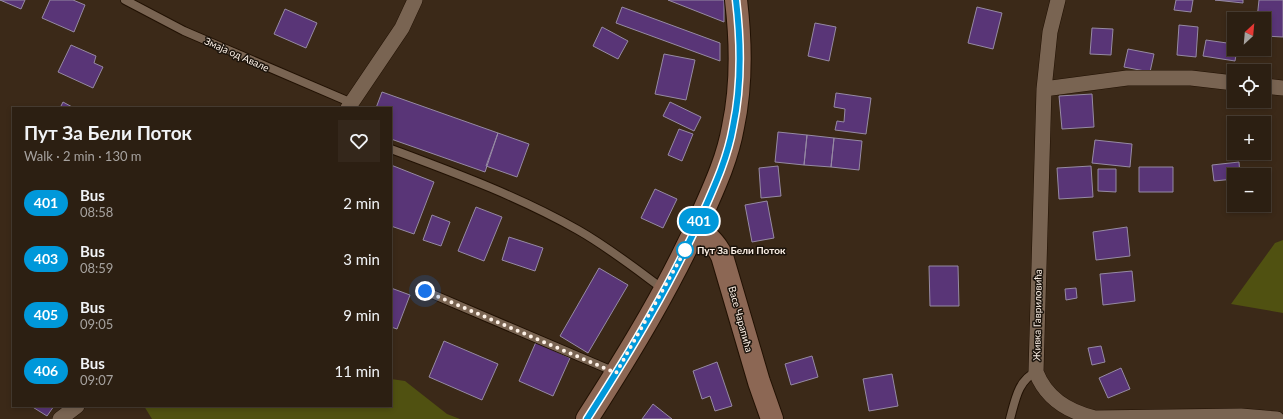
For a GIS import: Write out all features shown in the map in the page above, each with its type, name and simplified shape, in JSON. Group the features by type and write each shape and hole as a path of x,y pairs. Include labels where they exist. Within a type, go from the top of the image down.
{"main road":[{"path":"587,419 616,373 664,290 696,229 724,161 737,106 740,61 736,0"},
{"name":"Васе Чарапића","path":"696,229 704,233 716,245 722,256 759,382 772,419"}],"street":[{"name":"Змаја од Авале","path":"350,105 402,28 415,0"},
{"name":"Живка Гавриловића","path":"1058,0 1050,32 1044,89 1036,372 1047,391 1057,401 1076,412 1095,418 1241,416 1277,419"},
{"path":"1044,89 1127,78 1191,78 1227,82"},
{"path":"1271,87 1283,88"},
{"path":"60,419 76,407"}],"lane":[{"name":"Змаја од Авале","path":"125,0 184,31 350,105"},
{"path":"392,149 477,181 540,210 614,253 664,290"},
{"path":"425,291 616,373"},
{"path":"1010,419 1022,383 1026,377 1036,372"}],"shaded area":[{"path":"1283,240 1283,313 1231,304 1275,243"},
{"path":"392,379 405,381 447,414 460,419 152,419 145,407 392,407"}],"building":[{"path":"0,0 25,0 21,9"},
{"path":"50,0 73,0 85,5 74,32 42,18"},
{"path":"668,0 724,0 724,22"},
{"path":"1176,0 1193,0 1191,12 1174,10"},
{"path":"1215,0 1243,0 1243,3"},
{"path":"1259,0 1283,0 1283,37 1271,36 1271,12 1258,12"},
{"path":"622,7 720,43 720,61 616,23"},
{"path":"977,7 1002,13 993,49 968,43"},
{"path":"285,9 317,23 306,48 274,34"},
{"path":"815,23 836,27 829,61 808,56"},
{"path":"1179,25 1198,27 1196,57 1177,55"},
{"path":"602,27 628,41 618,59 593,46"},
{"path":"1092,28 1113,29 1111,55 1090,54"},
{"path":"1206,40 1227,43 1227,56 1236,56 1235,61 1203,56"},
{"path":"71,45 96,56 94,63 103,67 93,88 58,72"},
{"path":"1128,49 1154,54 1150,72 1124,67"},
{"path":"664,54 695,60 686,100 655,94"},
{"path":"382,92 498,133 485,172 392,139 392,107 376,107"},
{"path":"836,93 871,98 866,134 835,130 837,121 844,122 845,109 834,107"},
{"path":"1092,94 1094,127 1062,129 1059,96"},
{"path":"63,102 72,107 60,107"},
{"path":"670,102 701,117 694,131 663,116"},
{"path":"679,129 693,134 682,161 668,155"},
{"path":"778,132 807,135 804,165 775,162"},
{"path":"498,133 529,144 517,177 486,166"},
{"path":"807,135 834,138 831,167 804,165"},
{"path":"834,138 862,141 859,170 831,167"},
{"path":"1095,140 1132,144 1130,167 1092,163"},
{"path":"1239,162 1239,168 1227,168 1227,180 1214,181 1212,165"},
{"path":"392,165 434,182 414,234 392,226"},
{"path":"778,166 781,196 761,198 759,168"},
{"path":"1091,166 1093,197 1059,199 1057,168"},
{"path":"1139,167 1173,167 1173,192 1139,192"},
{"path":"1098,169 1116,169 1116,192 1098,191"},
{"path":"655,189 677,199 663,228 641,218"},
{"path":"767,201 774,238 752,242 745,205"},
{"path":"476,207 502,217 484,261 458,251"},
{"path":"432,215 450,222 441,246 423,240"},
{"path":"1127,227 1130,256 1096,260 1093,232"},
{"path":"509,237 543,248 535,271 502,260"},
{"path":"929,266 958,266 959,306 930,306"},
{"path":"599,268 628,285 588,353 560,336"},
{"path":"1132,271 1135,301 1103,305 1100,274"},
{"path":"392,288 410,295 397,329 392,327"},
{"path":"1076,288 1077,298 1066,300 1065,289"},
{"path":"444,341 498,364 482,400 429,377"},
{"path":"536,342 570,358 553,396 519,381"},
{"path":"1101,346 1105,362 1092,365 1088,348"},
{"path":"812,356 818,377 791,385 785,364"},
{"path":"717,362 732,406 715,411 710,396 702,399 693,371"},
{"path":"1121,368 1130,389 1108,398 1099,378"},
{"path":"892,374 898,406 869,411 863,379"},
{"path":"653,404 672,419 642,419"},
{"path":"33,407 53,407 47,416"}],"bus line":[{"name":"401","path":"587,419 616,373 683,255 696,229 724,161 733,128 739,82 740,39 736,0"}],"place":[{"name":"Пут За Бели Поток","path":"685,250"}],"route":[{"path":"425,291 486,315 616,373 687,247 685,250"}]}
